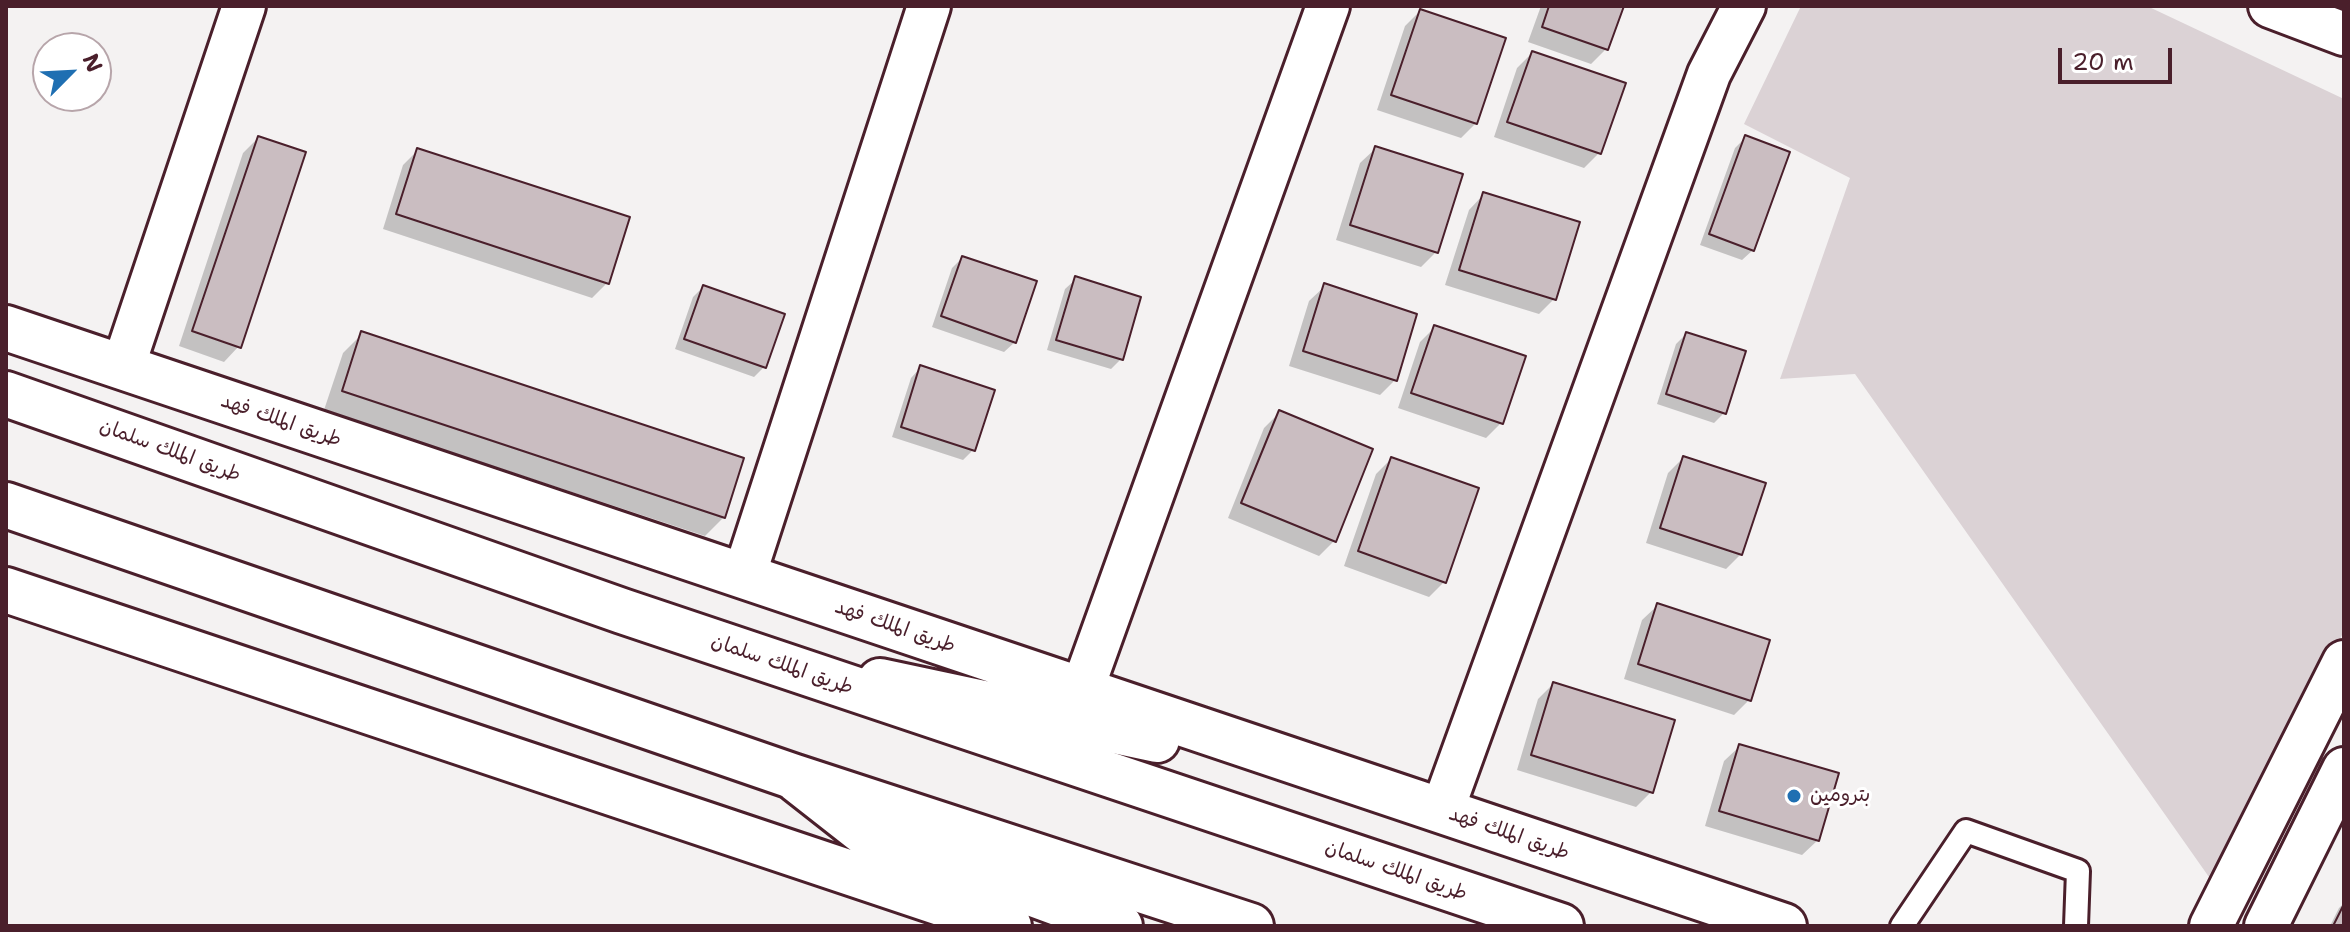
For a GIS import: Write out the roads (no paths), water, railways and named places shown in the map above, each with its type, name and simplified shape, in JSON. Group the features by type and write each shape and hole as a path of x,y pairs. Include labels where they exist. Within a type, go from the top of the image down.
{"main road":[{"name":"طريق الملك فهد","path":"6,328 1784,926"},
{"name":"طريق الملك سلمان","path":"6,394 622,611 1561,926"},
{"path":"6,505 588,703 792,776 1251,926"},
{"path":"6,590 1009,926"},
{"path":"743,652 1176,745 1278,756"},
{"path":"792,776 862,831 1120,926"}],"street":[{"path":"123,367 244,6"},
{"path":"744,576 929,6"},
{"path":"1082,690 1328,6"},
{"path":"1442,811 1709,74 1744,6"},
{"path":"2270,6 2329,21"},
{"path":"2211,926 2344,662"},
{"path":"2266,926 2344,769"}],"lane":[{"path":"1902,926 1966,831 2078,871 2076,926"}],"place":[{"name":"بترومين","path":"1794,796"}]}
